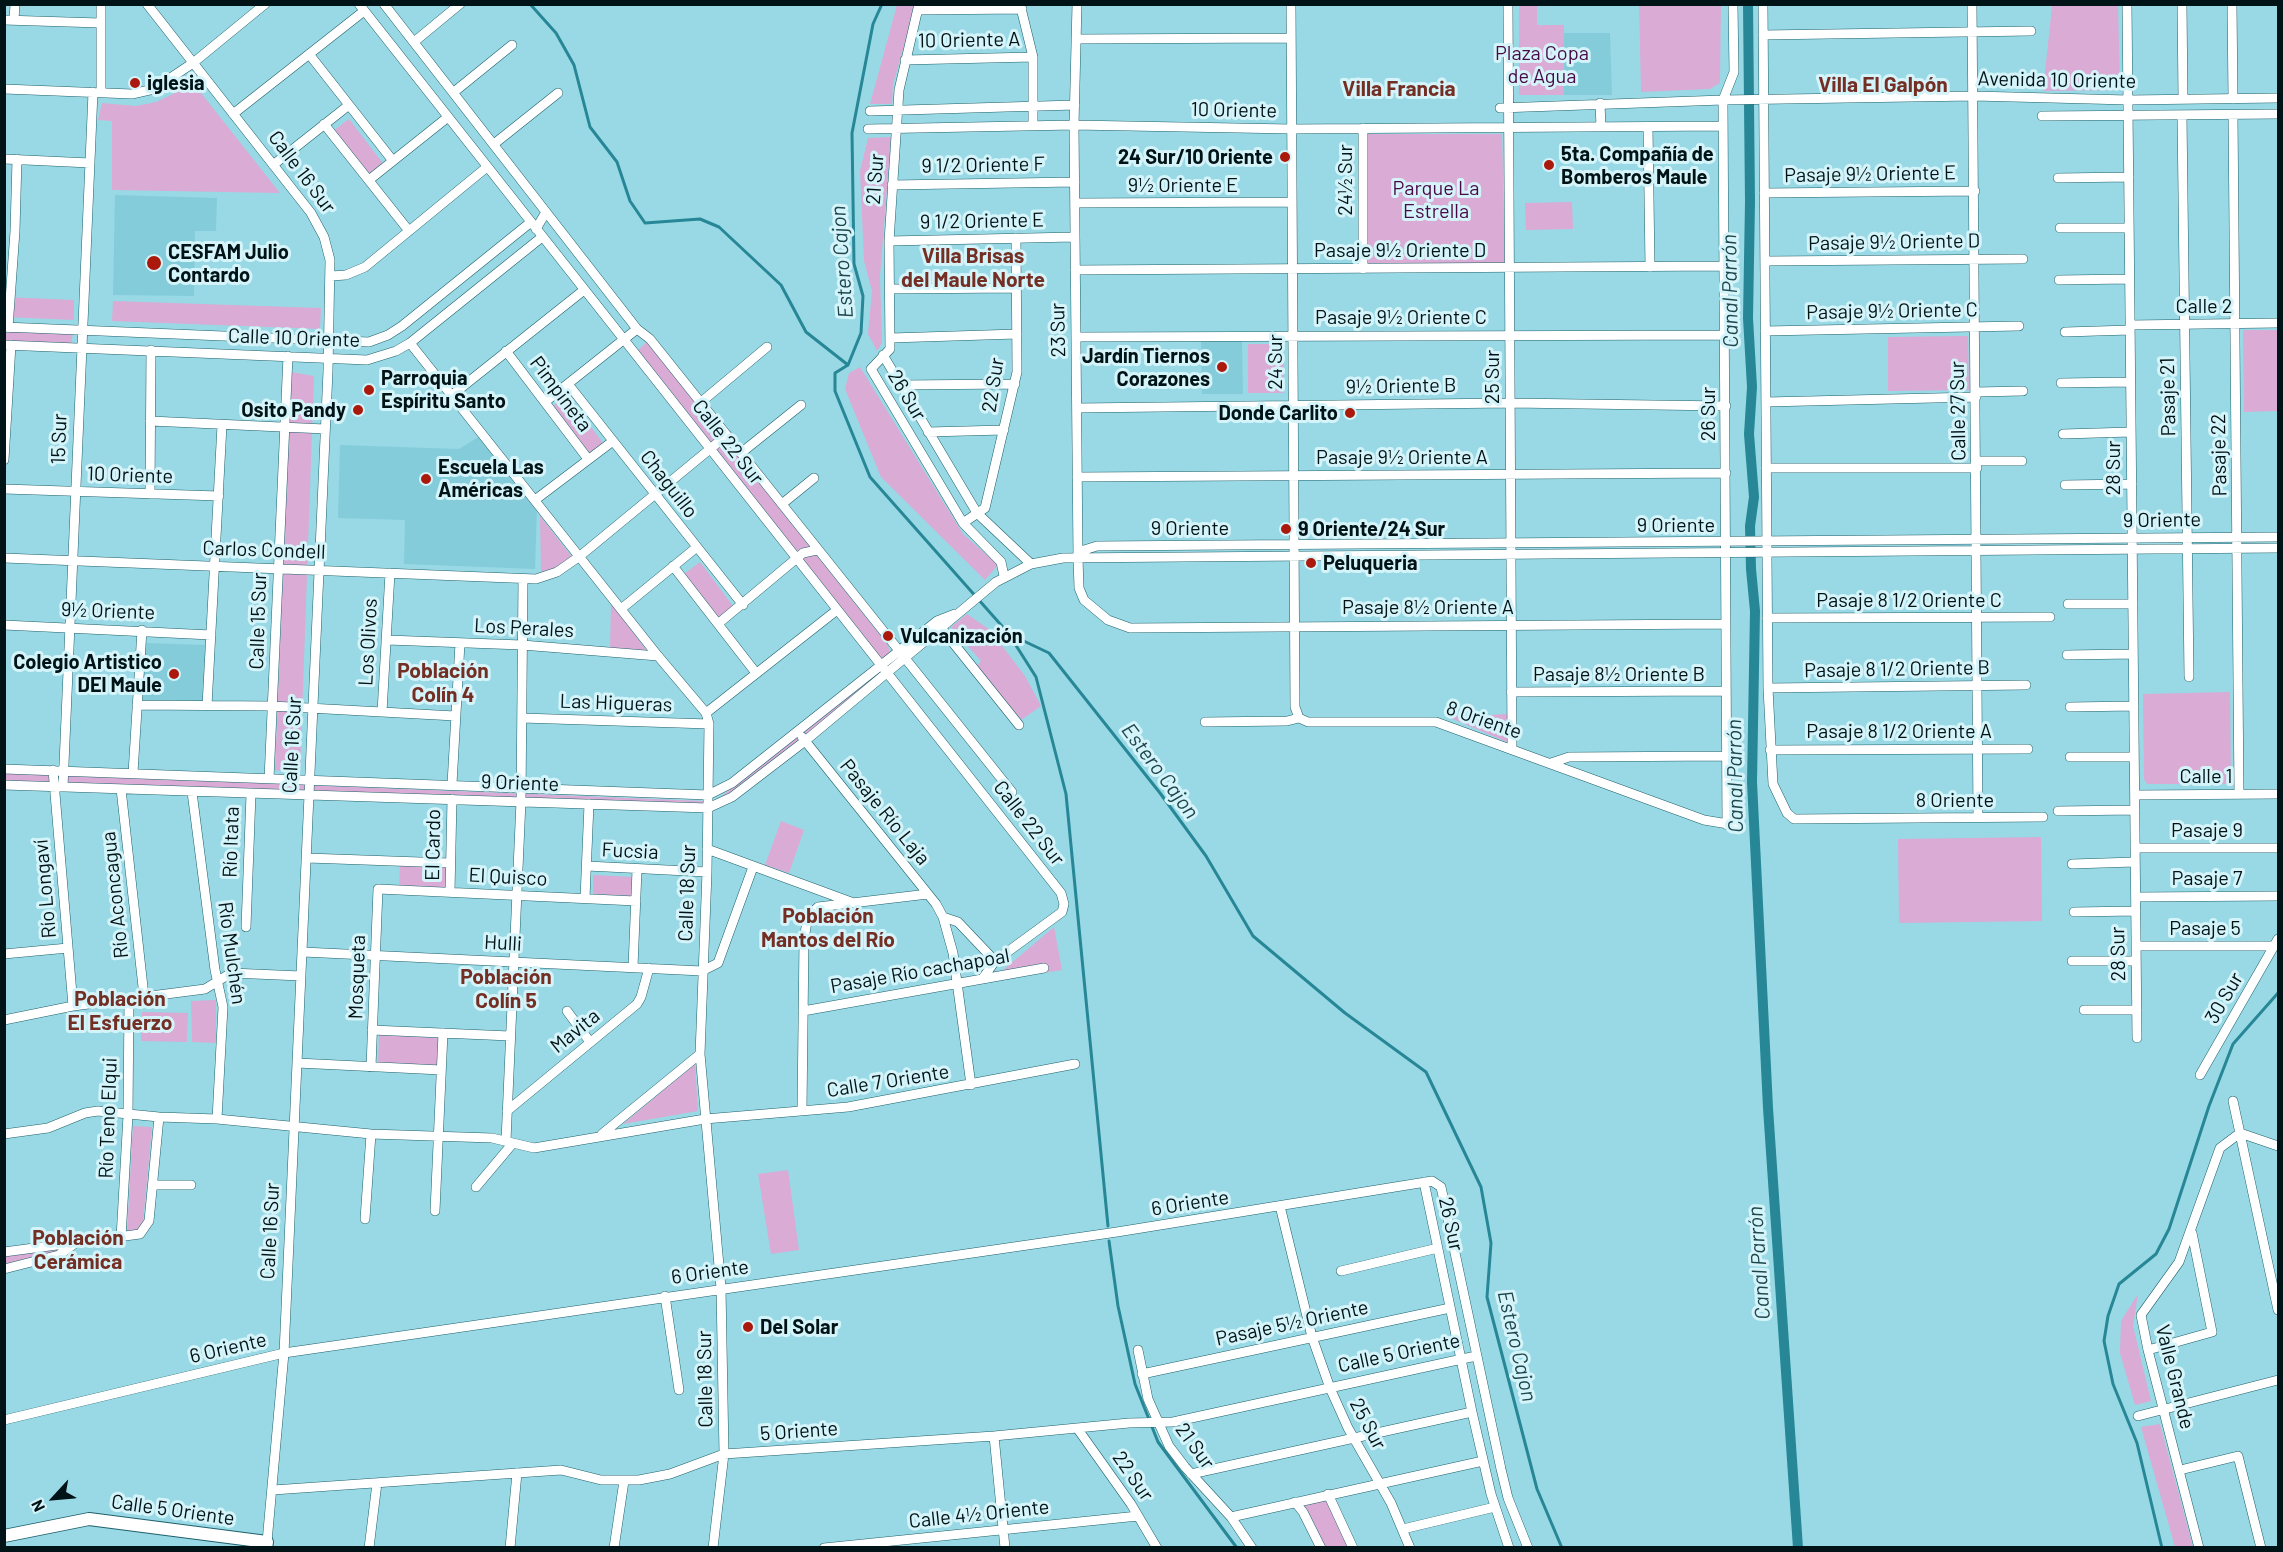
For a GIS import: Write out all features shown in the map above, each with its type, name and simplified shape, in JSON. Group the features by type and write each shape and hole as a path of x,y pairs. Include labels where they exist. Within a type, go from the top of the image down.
{"main road":[{"name":"Calle 5 Oriente","path":"4,1536 89,1519 267,1545"}],"street":[{"path":"15,4 9,20 100,23"},
{"name":"15 Sur","path":"58,770 73,561 80,347 101,4"},
{"path":"4,89 132,94 154,89 193,63 265,4"},
{"path":"384,4 637,329 650,339 1012,792"},
{"path":"414,42 460,4"},
{"name":"23 Sur","path":"1077,4 1074,125 1079,588 1084,600 1108,620 1130,628"},
{"name":"24 Sur","path":"1291,4 1295,707 1299,718"},
{"name":"25 Sur","path":"1508,4 1504,108 1508,127 1512,748"},
{"name":"26 Sur","path":"1727,825 1726,335 1722,126 1723,100 1734,72 1733,4"},
{"path":"1763,4 1759,100 1764,193 1766,402 1764,553 1770,750"},
{"name":"Calle 27 Sur","path":"1972,4 1976,191 1978,818"},
{"name":"28 Sur","path":"2127,4 2137,1038"},
{"path":"2182,4 2183,99"},
{"path":"2232,4 2233,99"},
{"name":"Calle 16 Sur","path":"151,6 319,226 328,248 331,276 314,709 284,1353 267,1545"},
{"path":"919,7 1021,7 1034,57 1034,126"},
{"name":"21 Sur","path":"883,356 890,349 891,338 889,241 896,129 905,60 919,7"},
{"path":"233,114 309,54 362,8"},
{"name":"Calle 22 Sur","path":"362,8 1061,893 1064,904 1062,912 995,962"},
{"path":"1763,34 2031,32"},
{"path":"1076,39 1291,38"},
{"path":"454,92 512,45"},
{"path":"309,54 393,161"},
{"name":"10 Oriente A","path":"905,60 1034,57"},
{"path":"423,85 438,72"},
{"path":"494,144 558,93"},
{"name":"Avenida 10 Oriente","path":"1759,100 1974,96 2128,100 2278,98"},
{"path":"1504,108 1600,103 1759,100"},
{"path":"1600,103 1601,127"},
{"path":"273,165 349,105"},
{"path":"870,111 1075,105"},
{"name":"Avenida 10 Oriente","path":"2042,116 2278,114"},
{"name":"Pasaje 21","path":"2182,115 2189,677"},
{"name":"Pasaje 22","path":"2233,115 2239,794"},
{"path":"369,180 448,117"},
{"path":"324,124 409,231"},
{"name":"10 Oriente","path":"868,129 1074,125 1291,129 1722,126"},
{"path":"1647,127 1650,267"},
{"name":"24½ Sur","path":"1363,128 1363,268"},
{"path":"4,159 90,163"},
{"path":"6,328 15,231 17,159"},
{"path":"331,276 353,273 365,267 487,167"},
{"path":"2058,178 2128,177"},
{"name":"9 1/2 Oriente F","path":"892,185 1075,182"},
{"name":"Pasaje 9½ Oriente E","path":"1764,193 1976,191"},
{"name":"9½ Oriente E","path":"1075,203 1292,202"},
{"path":"536,229 546,212"},
{"path":"2060,228 2129,228"},
{"name":"Calle 10 Oriente","path":"6,328 369,342 388,335 435,299 536,229"},
{"name":"Calle 10 Oriente","path":"8,345 367,360 396,351 410,343 448,312 536,229"},
{"path":"4,231 15,231"},
{"name":"9 1/2 Oriente E","path":"889,241 1075,237"},
{"name":"22 Sur","path":"963,523 986,508 1017,372 1016,238"},
{"name":"Pasaje 9½ Oriente D","path":"1765,261 2023,259"},
{"name":"Pasaje 9½ Oriente D","path":"1075,270 1725,266"},
{"path":"2059,280 2129,279"},
{"path":"890,289 1016,288"},
{"path":"452,395 584,290"},
{"path":"435,299 448,312"},
{"name":"Calle 2","path":"2065,332 2185,324 2278,323"},
{"name":"Pasaje 9½ Oriente C","path":"1765,331 2019,326"},
{"path":"545,402 637,329"},
{"path":"891,338 1017,334"},
{"name":"Pasaje 9½ Oriente C","path":"1076,337 1726,335"},
{"name":"Calle 18 Sur","path":"410,343 658,656 706,713 709,724 707,873 700,1054 721,1288 724,1454 713,1548"},
{"path":"4,460 8,345"},
{"path":"700,403 767,347"},
{"path":"150,494 152,350"},
{"name":"Pimpineta","path":"506,351 588,459"},
{"name":"Calle 15 Sur","path":"269,779 288,356"},
{"name":"26 Sur","path":"1004,576 1001,562 963,523 871,369 883,356 977,513 1031,564"},
{"path":"2061,383 2130,382"},
{"name":"Chaguillo","path":"568,384 743,605"},
{"path":"900,385 1014,384"},
{"path":"1766,402 1976,395 2023,391"},
{"name":"9½ Oriente B","path":"1077,408 1510,403 1726,405"},
{"path":"741,453 801,405"},
{"path":"150,421 325,429"},
{"path":"207,706 222,425"},
{"path":"928,432 1004,430"},
{"path":"2063,434 2131,432"},
{"name":"Carlos Condell","path":"4,558 523,579 550,575 580,556 727,435"},
{"path":"535,500 613,441"},
{"path":"1766,468 2022,461"},
{"name":"Pasaje 9½ Oriente A","path":"1077,477 1726,472"},
{"path":"782,504 814,477"},
{"path":"2065,485 2132,484"},
{"name":"10 Oriente","path":"4,489 219,496"},
{"name":"9 Oriente","path":"1078,558 1084,550 1097,546 2278,537"},
{"path":"621,609 696,547"},
{"name":"9 Oriente","path":"4,769 520,786 708,795 732,783 881,665 902,655 942,628 1004,576 1031,564 1078,558 2278,548"},
{"path":"718,624 803,553 817,550"},
{"path":"673,566 756,673"},
{"name":"Los Olivos","path":"382,712 390,573"},
{"path":"476,1187 509,1142 507,1111 520,801 523,579"},
{"path":"2068,604 2133,604"},
{"name":"9 Oriente","path":"4,785 309,797 422,798 708,808 732,797 888,674 902,655 937,621 965,609"},
{"path":"706,713 837,610"},
{"name":"Pasaje 8 1/2 Oriente C","path":"1767,618 2050,617"},
{"name":"Pasaje 8½ Oriente A","path":"1130,628 1726,624"},
{"name":"9½ Oriente","path":"4,625 211,635"},
{"path":"942,628 1019,724"},
{"path":"133,773 142,630"},
{"name":"Los Perales","path":"387,640 522,645 658,656"},
{"path":"452,784 460,643"},
{"path":"2067,655 2133,654"},
{"name":"Pasaje 8 1/2 Oriente B","path":"1768,688 2026,685"},
{"name":"Pasaje 8½ Oriente B","path":"1511,692 1726,691"},
{"path":"137,705 272,706 455,716"},
{"path":"2070,707 2134,706"},
{"name":"Las Higueras","path":"522,718 709,724"},
{"name":"8 Oriente","path":"1205,722 1287,721 1299,718 1308,722 1436,722 1704,820 1740,826"},
{"name":"Pasaje Río Laja","path":"797,732 928,894 943,917"},
{"name":"Pasaje 8 1/2 Oriente A","path":"1770,750 2028,749"},
{"name":"8 Oriente","path":"1770,750 1773,784 1787,813 1794,819 2043,817"},
{"path":"1551,763 1569,757 1727,756"},
{"path":"2070,757 2134,757"},
{"name":"Río Longaví","path":"58,770 68,948 74,1006"},
{"path":"422,798 424,784"},
{"name":"Río Aconcagua","path":"121,789 144,996"},
{"path":"616,791 616,804"},
{"name":"Río Mulchén","path":"192,792 223,1007 217,1119"},
{"name":"Río Itata","path":"246,927 251,794"},
{"name":"Calle 1","path":"2134,795 2278,794"},
{"name":"El Cardo","path":"450,892 452,799"},
{"path":"585,898 590,804"},
{"path":"2058,811 2135,810"},
{"name":"Pasaje 9","path":"2135,848 2278,848"},
{"path":"707,849 854,903"},
{"path":"307,858 449,863"},
{"path":"2072,864 2135,862"},
{"name":"Fucsia","path":"587,866 707,873"},
{"path":"702,970 718,963 753,867"},
{"path":"633,967 637,870"},
{"name":"El Quisco","path":"378,889 636,901"},
{"name":"Mosqueta","path":"371,1067 378,889"},
{"path":"802,1110 804,939 808,916 818,907 928,894"},
{"name":"Pasaje 7","path":"2136,897 2278,896"},
{"path":"2074,912 2136,911"},
{"path":"943,917 958,922 995,962 983,978"},
{"path":"943,917 951,943 971,1085"},
{"name":"Pasaje 5","path":"2136,946 2277,942"},
{"name":"30 Sur","path":"2200,1075 2277,942"},
{"path":"4,954 68,948"},
{"name":"Hulli","path":"303,952 702,970"},
{"path":"2072,961 2136,960"},
{"name":"Mavita","path":"507,1111 639,1001 649,968"},
{"name":"Pasaje Río cachapoal","path":"803,1011 1044,968"},
{"path":"4,1020 74,1006 205,989 225,976 240,972 301,976"},
{"name":"Río Teno Elqui","path":"121,1238 128,1115 129,999"},
{"path":"2084,1010 2137,1010"},
{"path":"567,1011 590,1042"},
{"path":"372,1030 510,1036"},
{"path":"435,1211 443,1033"},
{"path":"601,1135 700,1054"},
{"path":"297,1063 441,1070"},
{"name":"Calle 7 Oriente","path":"705,1119 848,1107 1075,1064"},
{"path":"2233,1101 2278,1311"},
{"path":"4,1134 48,1128 92,1111 217,1119 371,1134 438,1136 509,1142 534,1148 705,1119"},
{"path":"4,1252 140,1234 149,1221 159,1117"},
{"path":"2240,1133 2278,1146"},
{"name":"Valle Grande","path":"2199,1548 2141,1315 2178,1262 2191,1233 2220,1148 2240,1133"},
{"path":"365,1219 371,1134"},
{"name":"26 Sur","path":"1509,1548 1483,1461 1424,1182 1438,1183 1441,1187 1508,1498 1528,1548"},
{"name":"6 Oriente","path":"4,1420 284,1353 1117,1232 1424,1182"},
{"path":"153,1185 191,1185"},
{"name":"25 Sur","path":"1280,1206 1312,1337 1330,1389 1353,1439 1380,1483 1410,1548"},
{"path":"2148,1350 2212,1332 2191,1233"},
{"path":"4,1269 59,1255 76,1242"},
{"path":"1341,1271 1438,1248"},
{"path":"665,1296 679,1390"},
{"name":"Pasaje 5½ Oriente","path":"1142,1374 1450,1308"},
{"name":"21 Sur","path":"1138,1350 1152,1423 1178,1460 1231,1517 1252,1548"},
{"name":"Calle 5 Oriente","path":"1330,1389 1476,1356"},
{"path":"2138,1416 2278,1380"},
{"name":"5 Oriente","path":"273,1490 561,1470 601,1480 624,1480 670,1474 724,1454 1179,1421 1330,1389"},
{"path":"1191,1474 1472,1412"},
{"name":"22 Sur","path":"1077,1428 1138,1516 1157,1548"},
{"path":"994,1436 1005,1548"},
{"path":"2180,1470 2238,1456 2261,1548"},
{"path":"1231,1517 1483,1461"},
{"path":"510,1548 517,1473"},
{"path":"614,1548 624,1480"},
{"path":"369,1548 377,1483"},
{"path":"1328,1494 1353,1548"},
{"path":"1295,1502 1321,1548"},
{"path":"1403,1529 1495,1507"},
{"name":"Calle 4½ Oriente","path":"824,1548 1138,1516"}],"shaded area":[{"path":"1564,33 1610,33 1612,95 1564,95"},
{"name":"CESFAM Julio Contardo","path":"115,195 217,198 216,231 195,231 194,296 113,295"},
{"name":"Jardín Tiernos Corazones","path":"1242,340 1243,394 1202,394 1201,341"},
{"name":"Escuela Las Américas","path":"480,436 537,509 535,569 404,564 405,520 338,518 340,445 459,449"},
{"name":"Colegio Artistico DEl Maule","path":"144,643 206,645 204,706 142,704"}],"green space":[{"path":"897,5 916,5 893,84 892,104 870,104"},
{"name":"Plaza Copa de Agua","path":"1519,5 1537,5 1537,25 1564,25 1564,95 1519,95"},
{"path":"1639,5 1721,5 1720,83 1710,89 1641,92"},
{"path":"2118,5 2120,90 2043,91 2052,6"},
{"path":"190,79 280,193 112,190 112,121 98,120 102,103 136,106 156,102 173,94"},
{"path":"349,119 385,166 370,178 333,131"},
{"name":"Parque La Estrella","path":"1366,134 1502,134 1505,264 1370,265 1367,262"},
{"path":"891,137 880,276 882,343 877,351 868,334 872,291 864,261 860,171 868,138"},
{"path":"1572,202 1573,229 1526,230 1525,203"},
{"path":"5,297 74,300 74,320 5,317"},
{"path":"113,301 321,308 320,329 112,321"},
{"path":"5,330 73,333 71,344 5,342"},
{"path":"2243,330 2278,330 2278,411 2244,412"},
{"path":"1968,336 1969,390 1888,391 1888,337"},
{"path":"647,342 888,645 890,655 885,659 879,657 638,350"},
{"path":"1248,344 1284,344 1284,393 1248,393"},
{"path":"860,367 963,534 998,565 985,580 881,477 845,389 849,373"},
{"path":"291,372 314,376 300,773 275,770"},
{"path":"567,395 603,443 588,455 552,407"},
{"path":"540,516 572,557 558,567 541,573"},
{"path":"700,562 736,610 720,622 684,574"},
{"path":"611,603 650,655 610,650"},
{"path":"967,614 990,630 1025,676 1041,706 1021,720 977,666 981,661 951,627"},
{"path":"882,669 888,677 724,806 722,796"},
{"path":"2230,692 2231,784 2147,784 2144,779 2143,694"},
{"path":"1507,714 1507,742 1448,717"},
{"path":"5,773 703,801 702,810 5,783"},
{"path":"781,821 804,830 789,873 765,865"},
{"path":"2041,837 2042,921 1899,923 1898,839"},
{"path":"400,864 446,866 445,888 399,886"},
{"path":"593,875 633,877 632,896 593,894"},
{"path":"1054,927 1062,970 990,981"},
{"path":"216,1000 216,1043 192,1042 191,1001"},
{"path":"142,1012 188,1013 187,1042 141,1041"},
{"path":"379,1035 440,1038 440,1068 378,1064"},
{"path":"695,1064 698,1111 623,1124"},
{"path":"133,1126 152,1127 143,1222 137,1232 127,1234"},
{"path":"788,1170 799,1250 771,1254 758,1174"},
{"path":"68,1246 57,1253 5,1265 4,1254"},
{"path":"2138,1294 2133,1326 2151,1401 2135,1405 2120,1353 2121,1321"},
{"path":"2160,1424 2193,1547 2175,1547 2141,1427"},
{"path":"1328,1494 1353,1547 1321,1547 1295,1502"}],"waterway":[{"path":"530,4 556,33 574,65 590,127 617,162 630,201 645,223 700,219 719,227 781,285 806,332 848,365"},
{"name":"Estero Cajon","path":"882,4 873,24 852,133 854,264 863,296 861,333 848,365 835,373 835,391 870,477 1009,634 1049,653 1160,793 1206,856 1253,936 1345,1013 1426,1072 1481,1187 1491,1243 1487,1297 1537,1489 1562,1548"},
{"name":"Canal Parrón","path":"1748,4 1750,202 1748,318 1752,387 1749,434 1754,497 1750,526 1755,611 1752,782 1768,1108 1798,1548"},
{"path":"1010,636 1036,677 1066,794 1108,1226"},
{"path":"2162,1548 2137,1443 2113,1384 2104,1341 2108,1316 2119,1284 2156,1254 2169,1229 2209,1106 2233,1044 2278,993"},
{"path":"1109,1241 1118,1306 1135,1384 1158,1442 1237,1548"}],"place":[{"name":"iglesia","path":"135,83"},
{"name":"24 Sur/10 Oriente","path":"1285,157"},
{"name":"5ta. Compañía de Bomberos Maule","path":"1549,165"},
{"name":"CESFAM Julio Contardo","path":"154,263"},
{"name":"Jardín Tiernos Corazones","path":"1222,367"},
{"name":"Parroquia Espíritu Santo","path":"369,390"},
{"name":"Osito Pandy","path":"358,410"},
{"name":"Donde Carlito","path":"1350,413"},
{"name":"Escuela Las Américas","path":"426,479"},
{"name":"9 Oriente/24 Sur","path":"1286,529"},
{"name":"Peluqueria","path":"1311,563"},
{"name":"Vulcanización","path":"888,636"},
{"name":"Colegio Artistico DEl Maule","path":"174,674"},
{"name":"Del Solar","path":"748,1327"}],"district":[{"name":"Villa El Galpón","path":"1883,85"},
{"name":"Villa Francia","path":"1399,89"},
{"name":"Villa Brisas del Maule Norte","path":"973,268"},
{"name":"Población Colín 4","path":"443,683"},
{"name":"Población Mantos del Río","path":"828,928"},
{"name":"Población Colín 5","path":"506,989"},
{"name":"Población El Esfuerzo","path":"120,1011"},
{"name":"Población Cerámica","path":"78,1250"}]}
